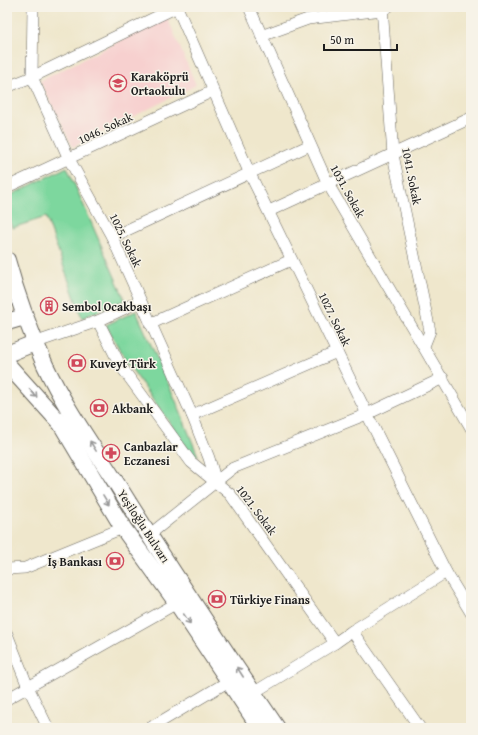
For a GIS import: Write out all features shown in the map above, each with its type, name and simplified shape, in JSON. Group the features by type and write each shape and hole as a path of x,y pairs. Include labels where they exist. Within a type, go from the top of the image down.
{"main road":[{"name":"Yeşiloğlu Bulvarı","path":"7,260 24,317 37,342 46,366 67,404 149,535 277,728"},
{"path":"7,322 24,317"},
{"path":"7,354 37,342"},
{"name":"Yeşiloğlu Bulvarı","path":"7,364 60,424 123,528 177,603 260,728"}],"street":[{"name":"1025. Sokak","path":"33,7 32,77 69,159 112,237 192,415 209,458 216,482"},
{"path":"7,87 32,77 177,7"},
{"name":"1027. Sokak","path":"177,7 250,174 269,211 291,260 446,572 471,613"},
{"name":"1031. Sokak","path":"249,7 328,184 471,428"},
{"path":"261,36 308,19 384,8"},
{"name":"1041. Sokak","path":"384,8 393,154 430,331 424,346"},
{"name":"1046. Sokak","path":"7,187 214,90"},
{"path":"269,211 471,118"},
{"path":"112,237 310,145"},
{"path":"150,324 291,260"},
{"path":"37,342 98,321 140,301"},
{"name":"1021. Sokak","path":"98,321 120,365 191,462 230,494 336,643"},
{"path":"192,415 337,352"},
{"path":"149,535 234,468 367,414 443,378"},
{"path":"7,569 25,568 123,528"},
{"path":"253,693 336,643 352,630 446,572"},
{"path":"7,699 177,603"},
{"path":"352,630 420,728"},
{"path":"7,634 28,687 48,728"},
{"path":"150,728 229,681"}],"shaded area":[{"name":"Karaköprü Ortaokulu","path":"167,17 196,85 73,147 40,81"}],"green space":[{"path":"67,167 125,300 82,318 46,217 12,228 7,209 7,197"},
{"path":"136,311 176,401 198,456 193,456 126,361 106,325"}],"place":[{"name":"Karaköprü Ortaokulu","path":"118,83"},
{"name":"Sembol Ocakbaşı","path":"49,306"},
{"name":"Kuveyt Türk","path":"77,363"},
{"name":"Akbank","path":"99,408"},
{"name":"Canbazlar Eczanesi","path":"111,453"},
{"name":"İş Bankası","path":"115,561"},
{"name":"Türkiye Finans","path":"217,599"}]}
